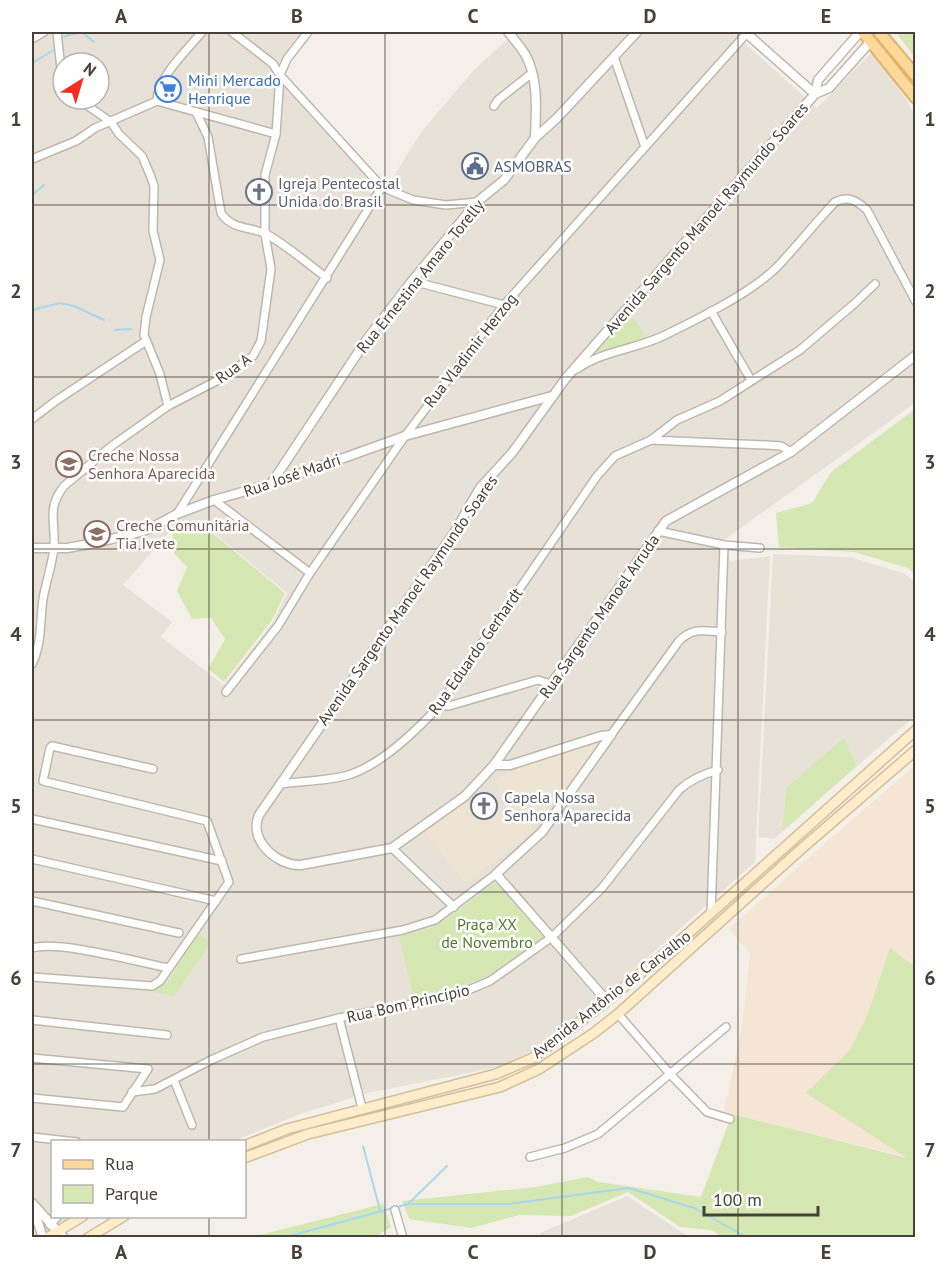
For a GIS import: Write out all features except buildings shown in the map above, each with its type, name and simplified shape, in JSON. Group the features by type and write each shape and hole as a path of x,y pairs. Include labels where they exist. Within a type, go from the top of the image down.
{"main road":[{"path":"861,32 870,36 915,98"},
{"path":"879,32 915,76"},
{"name":"Avenida Antônio de Carvalho","path":"246,1145 287,1129 496,1074 533,1058 607,1001 711,914 915,730"},
{"name":"Avenida Antônio de Carvalho","path":"246,1157 308,1134 500,1087 539,1069 618,1014 915,750"},
{"path":"618,1014 614,1002 622,988"},
{"path":"605,1025 611,1011 607,1001"},
{"path":"45,1238 80,1218"},
{"path":"92,1236 121,1218"}],"street":[{"path":"32,39 44,32"},
{"path":"57,32 59,51"},
{"path":"157,101 157,92 175,63 202,32"},
{"path":"232,32 273,64 280,75 382,188 412,200 446,205 477,202"},
{"path":"280,75 287,59 308,32"},
{"path":"508,32 526,56 532,73 536,106 535,138"},
{"name":"Rua Ernestina Amaro Torelly","path":"271,484 367,339 412,282 477,202 504,180 535,138 638,32"},
{"path":"746,32 815,94"},
{"name":"Rua Vladimir Herzog","path":"226,692 278,626 310,573 405,436 504,305 746,32"},
{"name":"Avenida Sargento Manoel Raymundo Soares","path":"291,865 274,857 258,836 256,828 259,815 454,533 480,488 512,453 566,378 815,94 819,80 861,32"},
{"name":"Avenida Sargento Manoel Raymundo Soares","path":"815,94 829,88 870,36"},
{"path":"615,57 645,147"},
{"path":"494,106 498,100 532,73"},
{"name":"Rua A","path":"35,651 54,548 53,504 58,494 64,486 113,445 168,406 226,376 253,356 261,341 271,269 265,234 266,175 276,134 280,75"},
{"path":"32,159 76,141 95,128 157,101 276,134"},
{"path":"95,111 111,122 119,134 142,156 154,186 153,231 160,260 146,317 146,340 160,374 168,406"},
{"path":"195,112 208,137 221,213 230,223 238,227 265,234 327,278"},
{"path":"177,514 382,188"},
{"path":"566,378 588,361 660,338 711,311 751,286 777,267 840,199 854,200 867,210 915,302"},
{"path":"412,282 504,305"},
{"path":"651,440 677,420 720,401 800,350 875,284"},
{"path":"711,311 751,380"},
{"path":"32,419 146,340"},
{"name":"Rua Sargento Manoel Arruda","path":"291,865 392,848 465,796 494,765 666,521 791,452 915,355"},
{"name":"Rua José Madri","path":"32,548 90,544 132,534 149,529 177,514 214,500 271,484 405,436 552,396"},
{"path":"651,440 781,446 791,452"},
{"name":"Rua Eduardo Gerhardt","path":"280,784 346,776 375,761 412,735 439,706 597,476 615,456 651,440"},
{"path":"214,500 310,573"},
{"path":"658,531 724,545 760,548"},
{"path":"711,914 724,545"},
{"path":"241,959 429,923 454,907 496,874 542,832 678,641 695,631 722,632"},
{"path":"32,664 35,651"},
{"path":"439,706 449,706 538,680 551,684"},
{"path":"494,765 510,765 601,736 611,735"},
{"path":"32,977 149,987 160,981 230,882 207,821 43,781 52,746 153,769"},
{"name":"Rua Bom Princípio","path":"132,1092 155,1089 248,1042 339,1018 454,996 490,981 552,937 602,888 687,782 717,770"},
{"path":"32,819 222,861"},
{"path":"392,848 454,907"},
{"path":"32,859 216,901"},
{"path":"496,874 607,1001"},
{"path":"32,901 179,933"},
{"path":"32,948 48,946 69,949 169,968"},
{"path":"618,1014 707,1112 730,1119"},
{"path":"339,1018 362,1108"},
{"path":"32,1020 167,1035"},
{"path":"530,1157 565,1148 598,1134 726,1027"},
{"path":"32,1058 148,1069 123,1107 32,1098"},
{"path":"174,1080 192,1125"},
{"path":"32,1137 59,1140"},
{"path":"32,1203 45,1238"},
{"path":"395,1210 403,1238"},
{"path":"36,1216 57,1231"}],"shaded area":[{"path":"32,32 302,32 278,65 276,79 377,187 187,489 194,510 191,499 422,131 474,70 516,32 732,32 817,108 874,50 916,117 915,403 724,540 730,561 770,556 755,862 610,991 534,1050 498,1067 368,1093 300,1114 236,1140 51,1140 51,1218 69,1218 36,1238 32,1237","holes":["198,520 287,593 273,622 224,685 161,637 172,622 123,585 171,530"]},
{"path":"773,554 849,557 903,573 915,582 915,716 857,766 844,739 786,788 782,832 774,839 758,837"},
{"path":"594,743 598,747 525,838 465,883 425,832 467,803 484,824 507,806 495,780 512,771"},
{"path":"915,765 916,1139 910,1158 724,1112 742,1026 750,953 729,929"},
{"path":"627,1196 689,1237 540,1237 540,1233"}],"green space":[{"path":"896,32 915,32 915,58"},
{"path":"630,314 646,336 589,360"},
{"path":"915,409 915,574 908,568 854,552 779,547 776,513 812,503 831,472"},
{"path":"198,521 285,593 272,620 224,682 208,669 225,639 211,618 192,619 177,591 187,567 174,553 172,531"},
{"path":"844,738 857,766 782,832 786,788"},
{"name":"Praça XX de Novembro","path":"495,882 543,937 488,976 446,993 414,999 399,936 431,928 458,911"},
{"path":"197,933 211,942 174,996 145,990 167,983"},
{"path":"890,948 915,967 915,1237 723,1237 711,1230 680,1227 628,1192 571,1216 519,1215 471,1228 409,1219 402,1201 536,1187 588,1177 598,1182 701,1197 732,1114 907,1158 806,1093 850,1050 867,1016"},
{"path":"383,1204 391,1227 375,1237 252,1237"}],"waterway":[{"path":"62,37 82,32 94,42"},
{"path":"32,63 54,50"},
{"path":"32,195 44,185"},
{"path":"32,310 60,303 74,306 104,320"},
{"path":"115,330 131,329"},
{"path":"363,1146 380,1210"},
{"path":"408,1204 447,1166"},
{"path":"282,1238 408,1204 508,1204 629,1188 694,1208 748,1238"}],"place":[{"name":"Mini Mercado Henrique","path":"168,89"},
{"name":"ASMOBRAS","path":"475,166"},
{"name":"Igreja Pentecostal Unida do Brasil","path":"259,192"},
{"name":"Creche Nossa Senhora Aparecida","path":"69,464"},
{"name":"Creche Comunitária Tia Ivete","path":"97,534"},
{"name":"Capela Nossa Senhora Aparecida","path":"484,806"}]}
